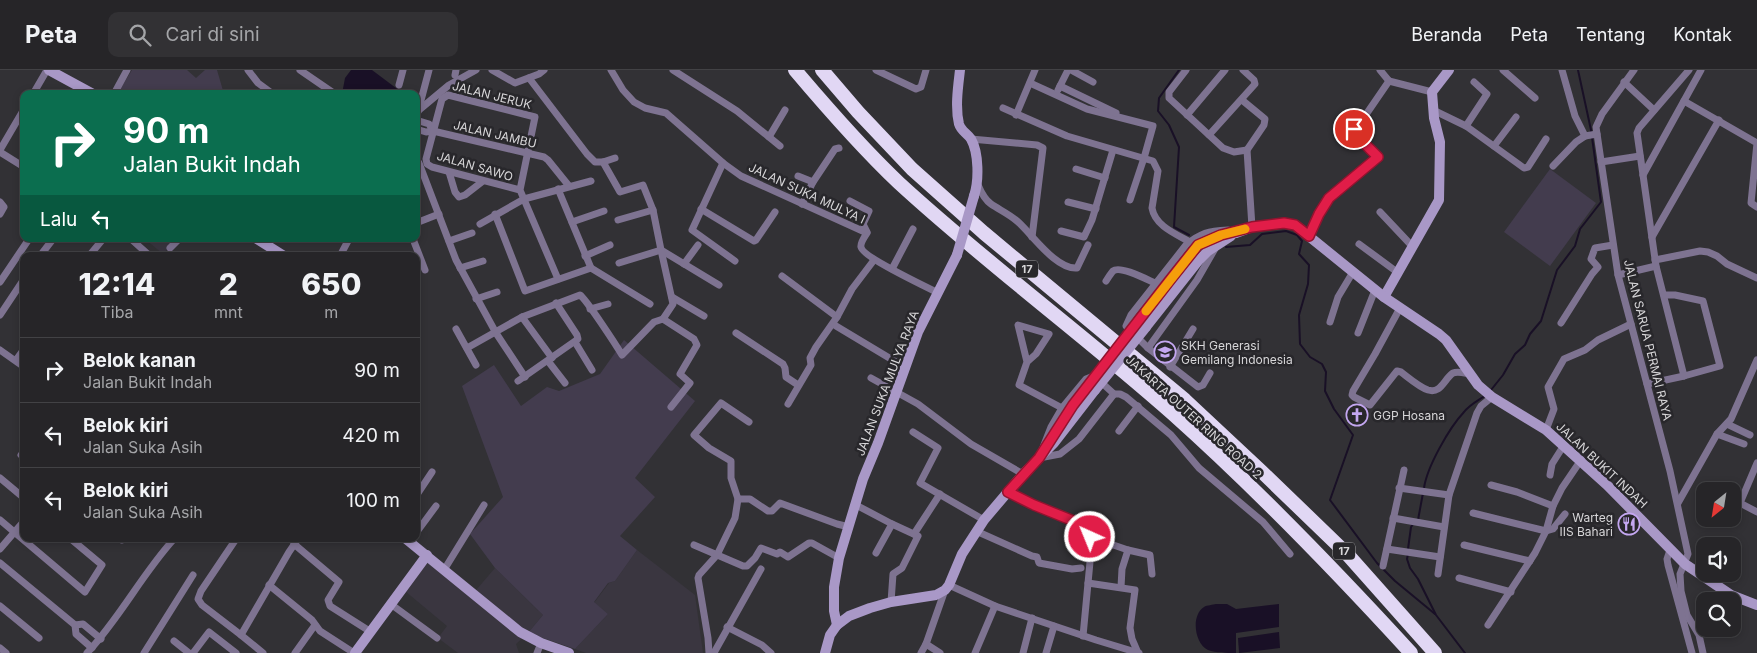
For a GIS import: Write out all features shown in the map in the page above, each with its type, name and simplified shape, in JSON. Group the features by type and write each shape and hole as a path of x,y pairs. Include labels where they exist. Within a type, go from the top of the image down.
{"highway":[{"name":"JAKARTA OUTER RING ROAD 2","path":"795,70 843,125 898,182 973,248 1172,414 1250,485 1334,569 1411,653"},
{"name":"JAKARTA OUTER RING ROAD 2","path":"822,70 858,112 912,169 984,234 1185,400 1261,471 1348,555 1436,653"}],"main road":[{"path":"48,70 86,90"},
{"name":"JALAN SUKA MULYA RAYA","path":"837,624 834,611 834,587 839,558 863,478 918,332 957,255 978,185 976,159 970,139 959,125 957,93 960,70"},
{"path":"1384,297 1439,200 1440,142 1433,110 1432,92 1449,70"},
{"name":"JALAN BUKIT INDAH","path":"1142,325 1186,258 1198,245 1221,235 1236,233 1252,227 1292,224 1384,297 1431,327 1446,340 1469,374 1489,394 1546,430 1564,445 1607,485 1685,564 1731,595 1757,605"},
{"name":"JALAN BUKIT INDAH","path":"947,588 962,554 976,531 1023,474 1039,458 1073,405 1092,388 1142,325 1198,260 1208,251 1236,233"},
{"path":"261,242 275,252"},
{"path":"415,542 444,570 520,632 545,649 569,653"},
{"path":"354,653 392,605 427,555"},
{"path":"825,653 830,635 837,624 858,612 892,602 936,595 947,588"}],"street":[{"path":"36,90 48,70"},
{"path":"116,90 127,70"},
{"path":"248,70 258,83 268,90"},
{"path":"300,70 329,90"},
{"path":"399,85 403,70"},
{"path":"420,110 429,70"},
{"path":"420,110 449,85 476,70"},
{"path":"492,70 514,84 544,70"},
{"path":"502,70 505,78"},
{"name":"JALAN SUKA MULYA I","path":"612,70 623,90 634,102 645,108 666,113 723,163 741,176 867,233 860,247 874,260"},
{"path":"673,70 737,111 780,146"},
{"path":"876,70 917,89 922,85 926,70"},
{"path":"1016,115 1036,70"},
{"path":"1186,70 1170,90 1168,97 1225,150 1234,152 1247,150"},
{"path":"1187,115 1225,70"},
{"path":"1209,135 1242,100 1255,82 1243,70"},
{"path":"1380,70 1389,81 1432,92"},
{"path":"1504,70 1535,98"},
{"path":"1553,166 1576,142 1591,135 1575,116 1562,70"},
{"name":"JALAN SARUA PERMAI RAYA","path":"1634,70 1598,120 1591,135 1601,162 1618,275 1678,503 1688,554 1680,578 1681,591 1687,615 1699,635 1703,653"},
{"path":"1684,376 1656,263 1637,130 1689,70"},
{"path":"1643,176 1701,70"},
{"path":"1056,95 1060,86 1074,72 1093,82"},
{"path":"529,78 595,162 603,162 615,158"},
{"path":"1309,236 1329,198 1378,157 1355,134 1354,130 1389,81"},
{"path":"1466,126 1487,94 1474,82"},
{"path":"1624,82 1654,110"},
{"path":"1030,83 1087,109 1153,126 1130,200"},
{"path":"1060,86 1129,120"},
{"name":"JALAN JERUK","path":"433,131 442,98 448,95 535,117 527,154"},
{"path":"1210,372 1200,388 1170,367 1126,326 1131,315 1155,283 1196,236 1208,232 1252,227 1247,150 1265,124 1265,120 1242,100"},
{"path":"1684,102 1757,142 1751,203 1757,207"},
{"path":"1003,108 1067,136 1153,161 1158,171 1152,208 1153,214 1156,220 1165,227 1190,242"},
{"path":"768,137 785,110"},
{"path":"1433,110 1466,126 1524,168 1526,168 1546,139"},
{"path":"20,117 0,151 20,164"},
{"path":"1494,146 1516,118"},
{"path":"1652,237 1719,120"},
{"name":"JALAN JAMBU","path":"420,121 429,124 433,131"},
{"name":"JALAN JAMBU","path":"420,130 433,131 546,158 569,186"},
{"name":"JALAN SAWO","path":"433,131 426,159 432,167 520,190"},
{"path":"970,139 1040,145 1043,148 1032,237"},
{"path":"802,204 812,182 835,149 839,148"},
{"path":"1060,231 1084,237 1096,208 1113,150"},
{"path":"527,154 520,190 558,279"},
{"path":"1601,162 1640,156"},
{"path":"467,348 522,317 556,303 580,296 585,298 590,309 622,354 654,322 663,319 673,304 653,210 643,185 620,192 603,162"},
{"path":"723,163 692,230 735,262"},
{"path":"420,169 460,268 521,379 578,339 556,303"},
{"path":"1076,169 1105,178"},
{"path":"449,172 455,192 459,197 465,195 483,181"},
{"path":"798,176 812,182"},
{"path":"480,224 524,199 591,181"},
{"path":"978,185 985,198 991,204 1017,221 1051,256 1067,266 1075,268 1081,264 1088,245"},
{"path":"558,189 590,268 650,304"},
{"path":"850,200 869,211 864,222 867,233"},
{"path":"0,202 4,207 0,214"},
{"path":"1068,202 1096,208"},
{"path":"702,209 754,241 774,212"},
{"path":"618,220 653,210"},
{"path":"572,222 604,211"},
{"path":"1380,212 1412,246"},
{"path":"420,221 439,214"},
{"path":"495,214 525,291 590,268"},
{"path":"892,269 913,229"},
{"path":"449,241 472,233"},
{"path":"43,252 51,242"},
{"path":"92,252 101,242"},
{"path":"134,242 145,252"},
{"path":"170,248 176,242"},
{"path":"1359,244 1397,272"},
{"path":"586,256 610,245"},
{"path":"684,264 698,245"},
{"path":"1148,348 1197,280 1218,245"},
{"path":"1561,323 1592,274 1598,269 1591,259 1595,248 1614,245"},
{"path":"619,263 661,250 719,285"},
{"path":"1618,275 1700,251 1717,256 1727,264 1757,278"},
{"path":"0,282 20,253"},
{"path":"420,256 425,270"},
{"path":"788,404 811,365 811,357 837,317 852,289 874,260 938,293"},
{"path":"460,268 483,261"},
{"path":"1106,281 1113,271 1118,269 1155,283"},
{"path":"1330,322 1338,298 1352,272"},
{"path":"782,276 837,317"},
{"path":"0,315 20,285"},
{"path":"1358,333 1375,290"},
{"path":"476,299 498,292"},
{"path":"1647,384 1720,366 1703,301 1675,295 1664,295"},
{"path":"672,296 704,316"},
{"path":"590,309 608,304"},
{"path":"1400,308 1353,391 1352,395 1354,397 1370,404 1397,372 1401,372 1427,390 1433,391 1439,388 1454,373 1469,374"},
{"path":"522,317 564,383"},
{"path":"663,319 694,339 698,346 680,374 690,383 671,407"},
{"path":"1546,430 1554,409 1548,388 1564,359 1585,350 1598,340 1631,324"},
{"path":"1027,362 1018,325 1050,334 1036,354 1027,362 1018,384 1019,386 1062,408"},
{"path":"836,326 906,368"},
{"path":"456,328 476,365"},
{"path":"1170,367 1193,329"},
{"path":"736,333 783,364 786,377 798,385"},
{"path":"575,342 592,370"},
{"path":"0,350 20,364"},
{"path":"16,360 20,354"},
{"path":"1678,503 1717,434 1731,419 1757,360"},
{"path":"1039,458 1051,427 1062,408 1086,380 1091,377 1102,383 1114,394 1126,397 1171,435 1199,468 1263,522 1290,554"},
{"path":"871,378 922,406 970,444 1023,474"},
{"path":"1039,458 1060,454 1079,439 1114,394"},
{"path":"1438,574 1449,495 1477,413 1489,394"},
{"path":"712,652 698,578 717,555 735,518 738,499 731,478 731,461 694,435 722,403 749,422"},
{"path":"1119,431 1138,406"},
{"path":"1727,424 1750,435"},
{"path":"913,432 938,448 920,483 984,520"},
{"path":"1717,434 1744,444"},
{"path":"1550,475 1552,464 1564,445"},
{"path":"1488,625 1530,561 1546,530 1553,506 1562,488 1581,460"},
{"path":"1757,463 1754,475 1740,503 1757,512"},
{"path":"1383,566 1404,470"},
{"path":"420,490 432,472"},
{"path":"0,478 20,495"},
{"path":"1491,485 1517,492 1553,506"},
{"path":"1399,488 1449,495"},
{"path":"1008,492 1034,505 1086,526 1090,537 1083,636"},
{"path":"914,534 940,494"},
{"path":"738,499 750,499 768,511 772,511 780,503 849,527"},
{"path":"856,504 918,536 902,568 893,574 892,602"},
{"path":"444,570 484,505"},
{"path":"420,526 436,506"},
{"path":"1473,513 1546,530 1553,529 1565,514"},
{"path":"1393,518 1444,527"},
{"path":"0,520 20,537"},
{"path":"876,553 892,524"},
{"path":"0,549 20,525"},
{"path":"976,531 1038,557 1040,563 1067,568 1081,568"},
{"path":"1090,537 1128,550 1150,555 1152,574"},
{"path":"26,542 85,592 102,565 75,542"},
{"path":"0,563 75,625 76,634 90,651 157,558 171,542"},
{"path":"234,542 200,591 198,598 202,605 263,653"},
{"path":"240,635 295,542"},
{"path":"297,542 339,582 328,600 330,606 371,632"},
{"path":"694,545 747,566 761,548 776,554 780,552 788,557 809,542 839,558"},
{"path":"1464,545 1530,561"},
{"path":"1387,549 1440,557"},
{"path":"1121,587 1122,569 1128,550"},
{"path":"1670,550 1667,559 1668,565 1692,653"},
{"path":"712,652 761,569"},
{"path":"144,653 193,575"},
{"path":"1458,578 1511,592"},
{"path":"1088,583 1135,590 1130,628 1138,653"},
{"path":"269,586 301,611 320,631 354,653"},
{"path":"921,653 947,588 1126,651 1138,653"},
{"path":"392,605 437,638"},
{"path":"0,606 39,638"},
{"path":"975,653 994,606"},
{"path":"1023,653 1032,618"},
{"path":"75,625 83,624 100,639"},
{"path":"295,653 315,625"},
{"path":"1046,653 1054,626"},
{"path":"728,627 762,645 771,653"},
{"path":"174,641 191,653 209,632 236,653"},
{"path":"926,644 940,653"},
{"path":"0,648 6,653"}],"shaded area":[{"path":"132,70 187,70 196,78 205,70 217,70 223,90 120,90"},
{"path":"351,70 372,70 399,90 343,90 345,78"},
{"path":"1550,169 1596,203 1550,266 1504,232"},
{"path":"149,242 173,242 165,252 161,252"},
{"path":"624,340 695,401 635,478 655,497 620,536 637,550 615,581 608,583 594,602 608,614 575,649 528,633 543,615 495,568 470,534 503,497 462,386 494,365 521,406 547,387 559,391 600,374"},
{"path":"637,550 695,595 703,653 586,653 575,649 608,614 594,603 609,583 615,581"},
{"path":"428,558 471,596 495,568 543,615 516,644 519,653 458,653 438,638 447,626 405,591"},
{"path":"1227,604 1236,609 1279,604 1279,627 1236,633 1236,653 1208,650 1203,646 1197,635 1197,616 1204,607"},
{"path":"1279,632 1280,648 1239,653 1238,638"}],"waterway":[{"path":"1179,70 1159,98 1158,111 1169,125 1179,147 1174,227 1189,235"},
{"path":"1491,390 1503,375 1515,354 1525,345 1530,334 1541,321 1557,270 1575,246 1580,229 1601,202 1591,130 1578,70"},
{"path":"1226,247 1250,245 1262,234 1286,231 1297,235 1302,241 1299,254 1309,265 1308,284 1299,315 1300,344 1310,357 1322,364 1326,372 1325,391 1334,409 1353,435 1330,500 1377,563 1395,581 1435,614"},
{"path":"1424,488 1434,459 1452,428 1469,407 1486,395"},
{"path":"1418,520 1423,493"},
{"path":"1408,549 1411,527 1414,523"},
{"path":"1408,554 1407,559 1410,568 1418,579 1436,615 1465,653"}],"slow traffic":[{"path":"1146,311 1198,245 1221,235 1236,233 1245,229"}],"place":[{"name":"SKH Generasi Gemilang Indonesia","path":"1165,352"},
{"name":"GGP Hosana","path":"1357,415"},
{"name":"Warteg IIS Bahari","path":"1629,524"}],"route":[{"path":"1090,537 1086,526 1034,505 1008,492 1039,458 1073,405 1198,245 1221,235 1236,233 1252,227 1284,223 1295,225 1309,236 1329,198 1353,180 1378,157 1355,134 1354,129"}]}
